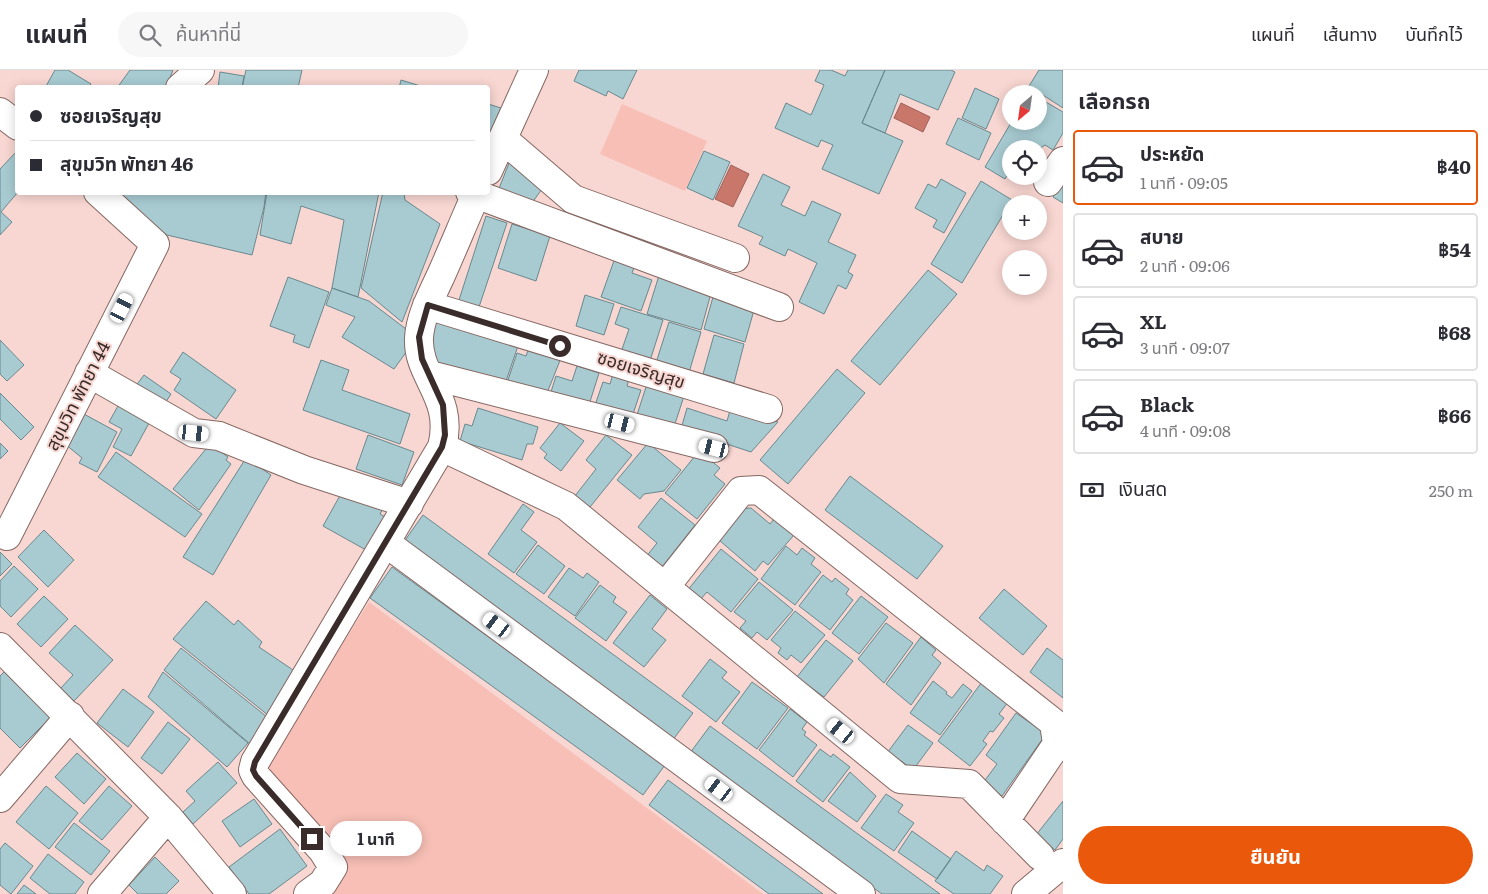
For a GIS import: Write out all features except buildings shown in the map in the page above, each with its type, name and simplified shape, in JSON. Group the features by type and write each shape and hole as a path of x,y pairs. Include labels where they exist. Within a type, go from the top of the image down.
{"street":[{"path":"183,85 200,70"},
{"path":"490,164 503,139 528,72"},
{"path":"0,112 15,124"},
{"path":"503,139 573,198 734,258"},
{"path":"490,192 779,307"},
{"name":"สุขุมวิท พัทยา 44","path":"7,536 155,244 101,195"},
{"path":"308,894 324,883 333,867 323,851 256,776 253,770 255,762 442,447 445,435 443,405 422,359 419,337 428,305 475,195"},
{"name":"ซอยเจริญสุข","path":"428,305 768,409"},
{"path":"88,374 194,433 219,436 304,470 409,504"},
{"path":"430,375 714,448"},
{"path":"442,447 566,506 900,779 969,784 1005,821 1052,859 1026,894"},
{"path":"665,587 741,491 759,490 1054,723 1057,744 1005,821"},
{"path":"386,543 861,894"},
{"path":"0,647 70,716 168,818 232,894"},
{"path":"0,798 70,716"},
{"path":"102,894 168,818"}],"shaded area":[{"path":"901,103 930,117 923,132 894,118"},
{"path":"622,104 707,141 685,191 600,154"},
{"path":"731,165 749,174 733,207 715,199"},
{"path":"369,602 763,894 331,894 344,871 264,768"}],"route":[{"path":"312,839 256,776 253,770 255,762 442,447 445,435 443,405 422,359 419,337 428,305 560,346"}]}
